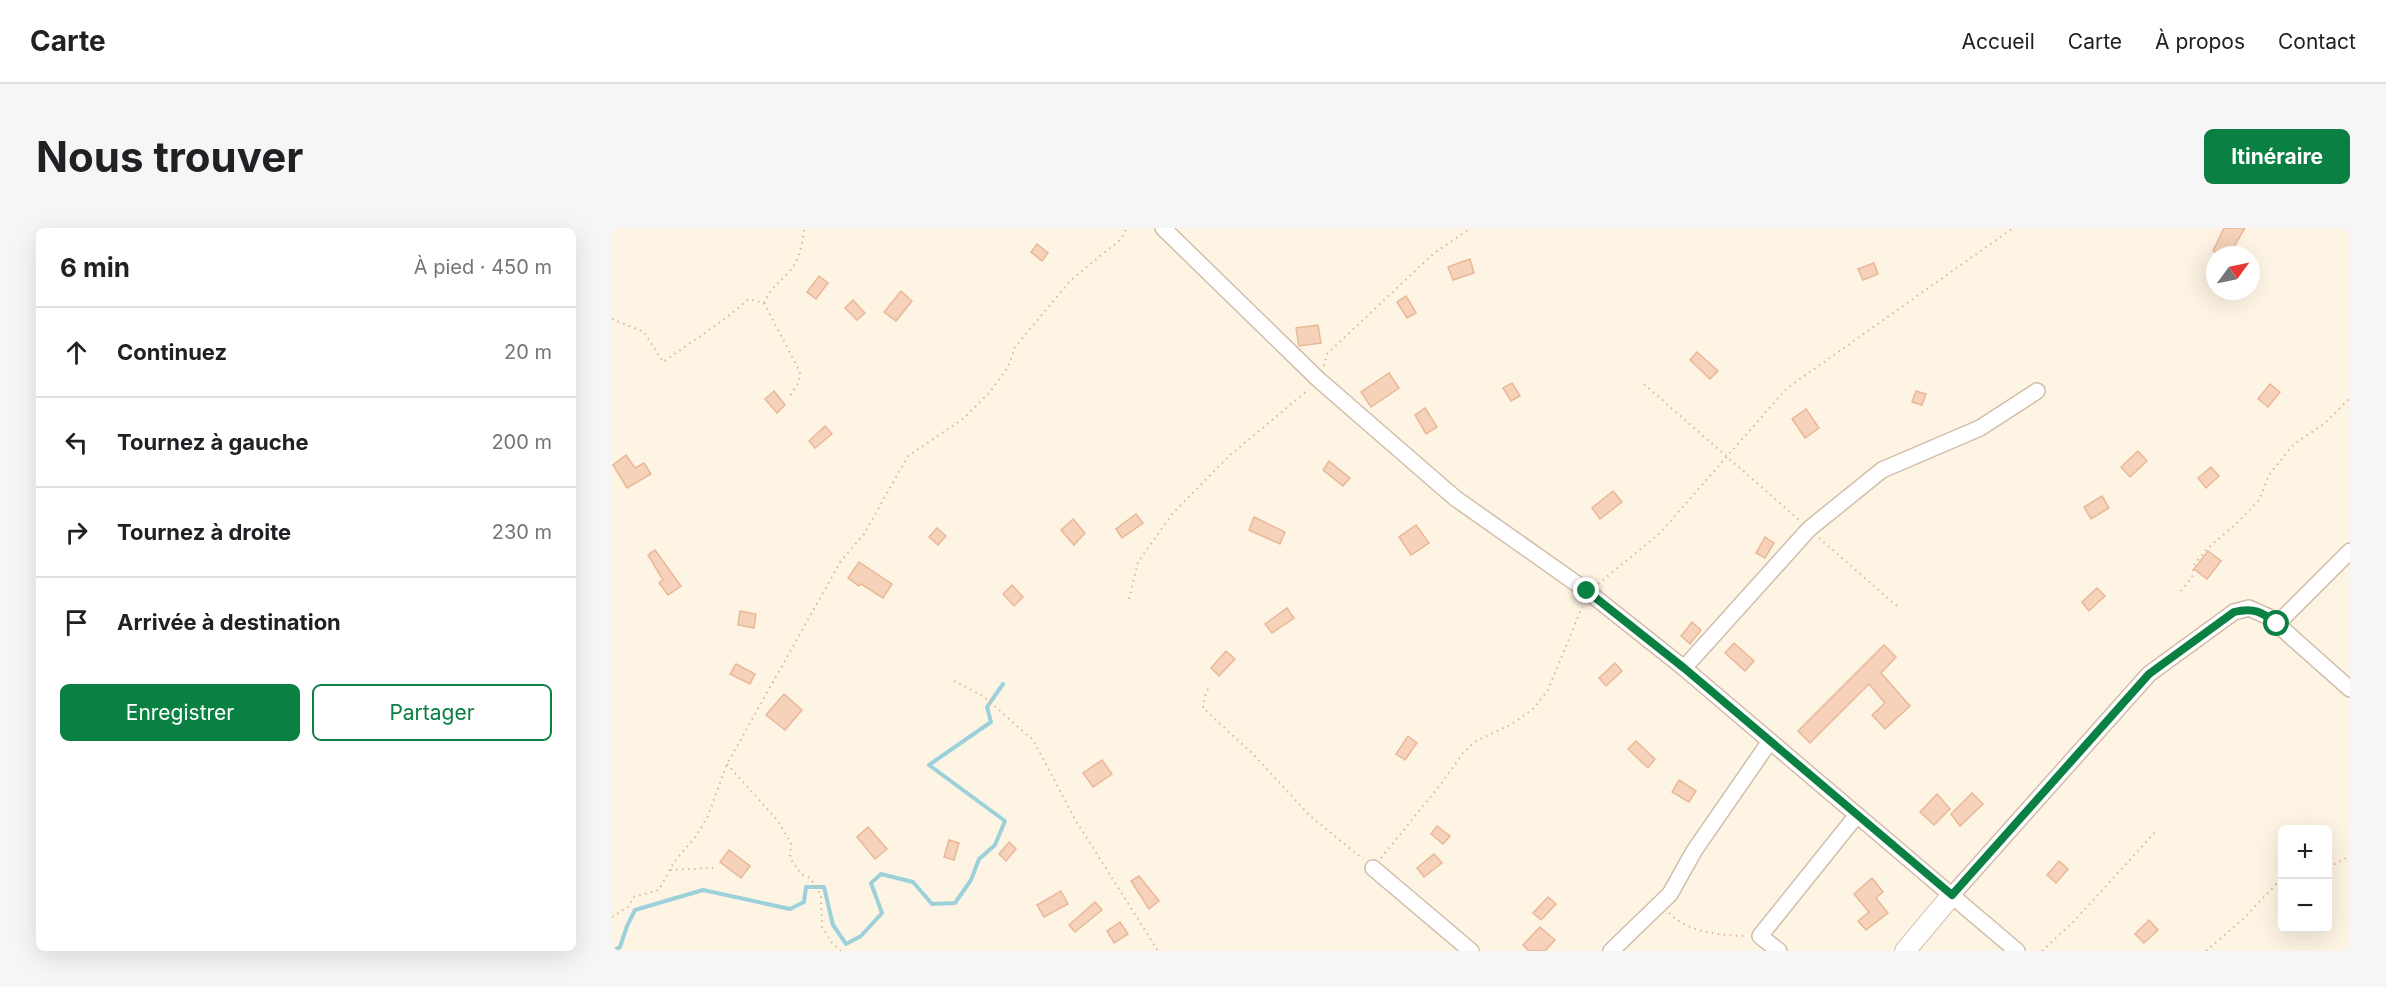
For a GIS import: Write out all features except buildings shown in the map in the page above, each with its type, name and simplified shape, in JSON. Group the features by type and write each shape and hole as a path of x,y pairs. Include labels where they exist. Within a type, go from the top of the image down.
{"street":[{"path":"1163,228 1319,380 1455,498 1587,591 1684,668 2017,951"},
{"path":"1684,668 1809,529 1882,470 1980,428 2037,391"},
{"path":"2277,624 2350,551"},
{"path":"1905,951 2149,674 2234,612 2249,608 2269,617 2350,689"},
{"path":"1611,951 1670,894 1694,851 1770,741"},
{"path":"1779,951 1760,936 1857,815"},
{"path":"1373,868 1471,951"}],"path":[{"path":"764,303 770,289 790,272 803,244 804,228"},
{"path":"612,917 628,907 634,897 659,890 670,870 696,836 708,816 727,764 840,562 864,534 908,456 964,418 990,392 1008,367 1015,347 1071,280 1121,239 1127,228"},
{"path":"1129,598 1138,562 1173,513 1229,456 1319,380 1327,354 1433,254 1471,228"},
{"path":"1209,689 1204,698 1203,708 1255,756 1310,816 1329,833 1342,840 1373,868 1463,753 1476,741 1512,724 1534,708 1548,690 1587,591 1660,533 1786,389 2013,228"},
{"path":"612,319 644,332 663,362 749,299 764,303 800,372 799,382 790,396"},
{"path":"1644,384 1898,607"},
{"path":"2181,591 2192,577 2193,565 2259,500 2269,475 2294,444 2324,424 2350,398"},
{"path":"954,681 983,696 1033,740 1076,821 1138,915 1157,951"},
{"path":"727,764 778,821 791,843 790,858 801,874 810,878 821,895 822,927 832,943 841,951"},
{"path":"2042,951 2077,918 2156,831"},
{"path":"2332,864 2350,856"},
{"path":"670,870 713,868"},
{"path":"2206,951 2243,919 2282,879"},
{"path":"1661,904 1674,918 1701,932 1760,936"}],"waterway":[{"path":"613,951 620,947 635,910 703,890 790,909 804,902 806,887 824,887 833,925 846,944 861,936 882,913 871,883 881,874 913,882 932,904 955,903 971,880 979,859 995,845 1005,821 929,765 991,722 987,707 1003,684"}],"route":[{"path":"1587,591 1684,668 1952,895 2149,674 2234,612 2249,608 2269,617 2277,624"}]}
